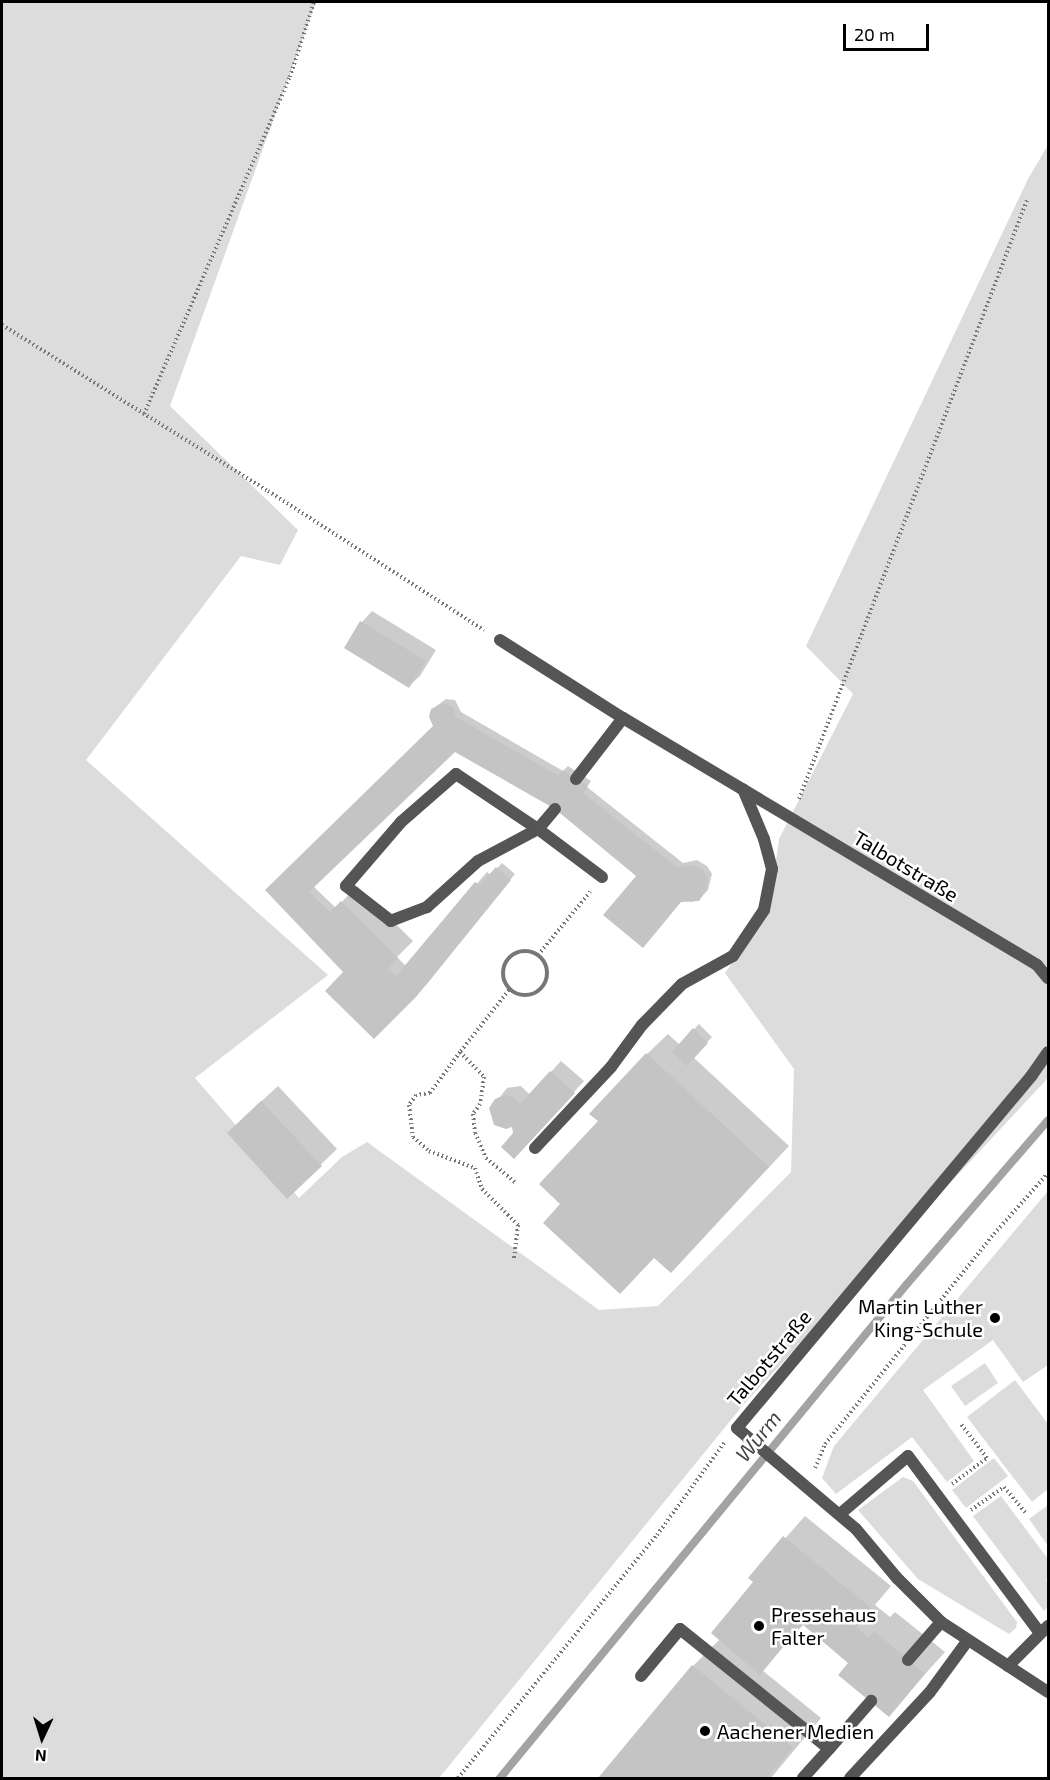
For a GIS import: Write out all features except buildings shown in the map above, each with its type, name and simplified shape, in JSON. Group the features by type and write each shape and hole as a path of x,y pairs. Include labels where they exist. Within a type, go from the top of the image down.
{"street":[{"name":"Talbotstraße","path":"500,640 623,718 1037,965 1048,978"},
{"path":"576,779 623,718"},
{"path":"555,809 538,829 478,861 427,908 391,921 346,886 401,822 456,774 538,829 602,877"},
{"path":"535,1148 611,1067 642,1025 682,984 733,956 764,910 772,869 764,839 742,788"},
{"name":"Talbotstraße","path":"1048,1052 1032,1075 740,1431 856,1529 897,1578 941,1622 1048,1692"},
{"path":"840,1514 908,1456 956,1520 1044,1629 1008,1666"},
{"path":"908,1660 941,1622"},
{"path":"641,1676 680,1629 830,1749"},
{"path":"850,1779 930,1692 968,1640"},
{"path":"803,1779 871,1701"}],"path":[{"path":"144,414 290,77 314,2"},
{"path":"792,820 1027,200"},
{"path":"2,325 500,640"},
{"path":"538,955 602,877"},
{"path":"528,951 538,955 546,967 547,975 541,989 526,996 509,990 502,972 507,959 516,952 528,951"},
{"path":"509,990 430,1093 416,1095 409,1105 412,1137 429,1151 475,1168 482,1189 518,1225 514,1260"},
{"path":"460,1052 484,1077 480,1104 473,1114 475,1133 486,1158 516,1183"},
{"path":"804,1484 817,1466 825,1444 973,1260 1048,1173"},
{"path":"937,1495 987,1458 961,1424"},
{"path":"458,1779 740,1431"},
{"path":"956,1520 1004,1487 1026,1513"}],"shaded area":[{"path":"2,2 316,2 170,406 298,530 280,565 241,556 86,760 328,975 195,1078 299,1198 342,1157 367,1142 599,1310 658,1306 791,1172 794,1069 725,973 769,910 779,839 853,694 806,646 1028,179 1048,145 1048,1078 744,1404 439,1778 2,1778"},
{"path":"1048,1191 1048,1365 1023,1382 993,1340 923,1390 974,1461 947,1482 912,1437 836,1494 822,1478 834,1446"},
{"path":"985,1363 998,1383 965,1406 951,1386"},
{"path":"1015,1380 1048,1424 1048,1489 1032,1502 967,1417"},
{"path":"994,1458 1008,1476 966,1508 952,1490"},
{"path":"903,1477 913,1481 1017,1622 1016,1628 1009,1634 918,1579 858,1510"},
{"path":"1001,1496 1048,1559 1048,1578 1046,1580 1048,1607 1044,1611 973,1516"},
{"path":"1048,1505 1048,1546 1029,1519"}],"waterway":[{"name":"Wurm","path":"500,1778 907,1284 1048,1120"}],"place":[{"name":"Martin Luther King-Schule","path":"995,1318"},
{"name":"Pressehaus Falter","path":"759,1626"},
{"name":"Aachener Medien","path":"705,1731"}]}
